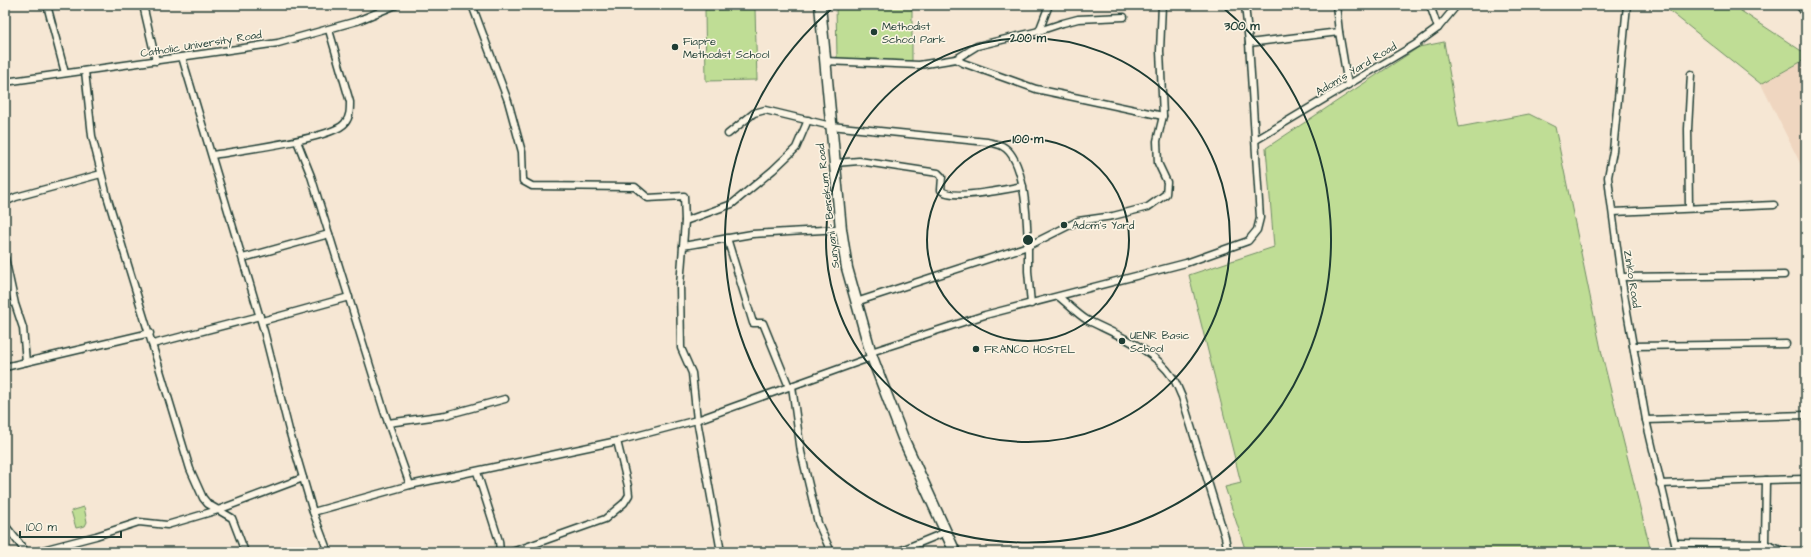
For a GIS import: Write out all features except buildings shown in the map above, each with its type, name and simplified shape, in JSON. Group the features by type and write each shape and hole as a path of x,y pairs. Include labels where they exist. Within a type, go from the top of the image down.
{"main road":[{"name":"Sunyani - Berekum Road","path":"820,5 831,126 836,162 841,229 847,268 871,355 903,438 955,552"}],"street":[{"path":"47,5 65,73"},
{"path":"143,5 156,61"},
{"name":"Catholic University Road","path":"5,82 278,42 329,30 357,21 396,5"},
{"path":"472,5 508,100 522,152 523,181 532,186 635,187 648,198 684,196 685,221 680,285 681,348 692,373 697,420 722,552"},
{"path":"1039,31 1050,5"},
{"path":"856,302 1028,246 1078,221 1113,216 1148,207 1166,194 1167,182 1158,163 1157,141 1163,116 1160,51 1162,5"},
{"path":"313,512 410,485 477,472 617,441 697,420 871,355 985,315 1186,264 1248,241 1257,230 1260,218 1256,140 1245,5"},
{"path":"1336,5 1348,85"},
{"path":"1430,5 1438,28"},
{"name":"Adom's Yard Road","path":"1256,140 1400,55 1438,28 1457,5"},
{"name":"Zinko Road","path":"1627,5 1613,151 1608,177 1621,277 1646,420 1677,552"},
{"path":"1799,5 1804,12"},
{"path":"825,61 919,64 956,59 977,46 1039,31 1078,19 1124,17"},
{"path":"212,155 297,140 336,130 345,123 350,112 350,102 329,30"},
{"path":"1249,43 1339,32"},
{"path":"182,57 261,319 289,430 313,512 328,552"},
{"path":"956,59 963,63 1036,90 1163,116"},
{"path":"85,71 92,136 101,174 150,333 166,395 190,469 203,498 208,504 232,518 245,552"},
{"path":"1689,208 1688,129 1691,74"},
{"path":"728,134 754,113 765,110 831,126 987,142 1003,146 1014,158 1023,186 1031,304"},
{"path":"685,221 732,204 773,170 796,148 808,120"},
{"path":"297,140 311,176 388,423 410,485"},
{"path":"836,162 859,161 938,173 942,177 941,190 948,194 987,192 1023,186"},
{"path":"5,202 16,197 101,174"},
{"path":"1613,212 1774,205"},
{"path":"683,246 752,234 841,229"},
{"path":"243,258 329,234"},
{"path":"727,238 753,323 763,323 791,386 800,452 818,523 831,552"},
{"path":"5,258 15,304 23,328 26,362"},
{"path":"1621,277 1784,274"},
{"path":"153,344 349,297"},
{"path":"1059,297 1086,319 1113,331 1137,345 1159,362 1172,377 1182,397 1225,537 1228,552"},
{"path":"5,367 150,333"},
{"path":"1633,346 1786,344"},
{"path":"388,423 446,415 505,399"},
{"path":"1646,420 1806,415"},
{"path":"512,552 605,519 624,503 629,495 628,486 617,441"},
{"path":"477,472 499,541 500,552"},
{"path":"35,552 96,536 139,522 167,525 218,510 303,478"},
{"path":"1660,484 1806,479"},
{"path":"1765,544 1766,480"},
{"path":"5,525 26,552"},
{"path":"897,552 946,532"},
{"path":"1675,543 1765,544 1786,552"}],"shaded area":[{"path":"1806,59 1806,175 1761,84"}],"green space":[{"name":"Methodist School Park","path":"836,5 912,5 912,61 837,58"},
{"path":"1662,5 1732,5 1806,54 1806,59 1761,84"},
{"path":"755,9 757,80 706,81 705,10"},
{"path":"1444,42 1459,127 1529,114 1555,127 1603,359 1651,552 1246,552 1225,487 1241,483 1189,275 1274,247 1266,148 1419,47"},
{"path":"84,507 87,522 85,526 76,528 71,511"}],"place":[{"name":"Methodist School Park","path":"874,32"},
{"name":"Fiapre Methodist School","path":"675,47"},
{"name":"Adom's Yard","path":"1064,225"},
{"name":"UENR Basic School","path":"1122,341"},
{"name":"FRANCO HOSTEL","path":"976,349"}]}
